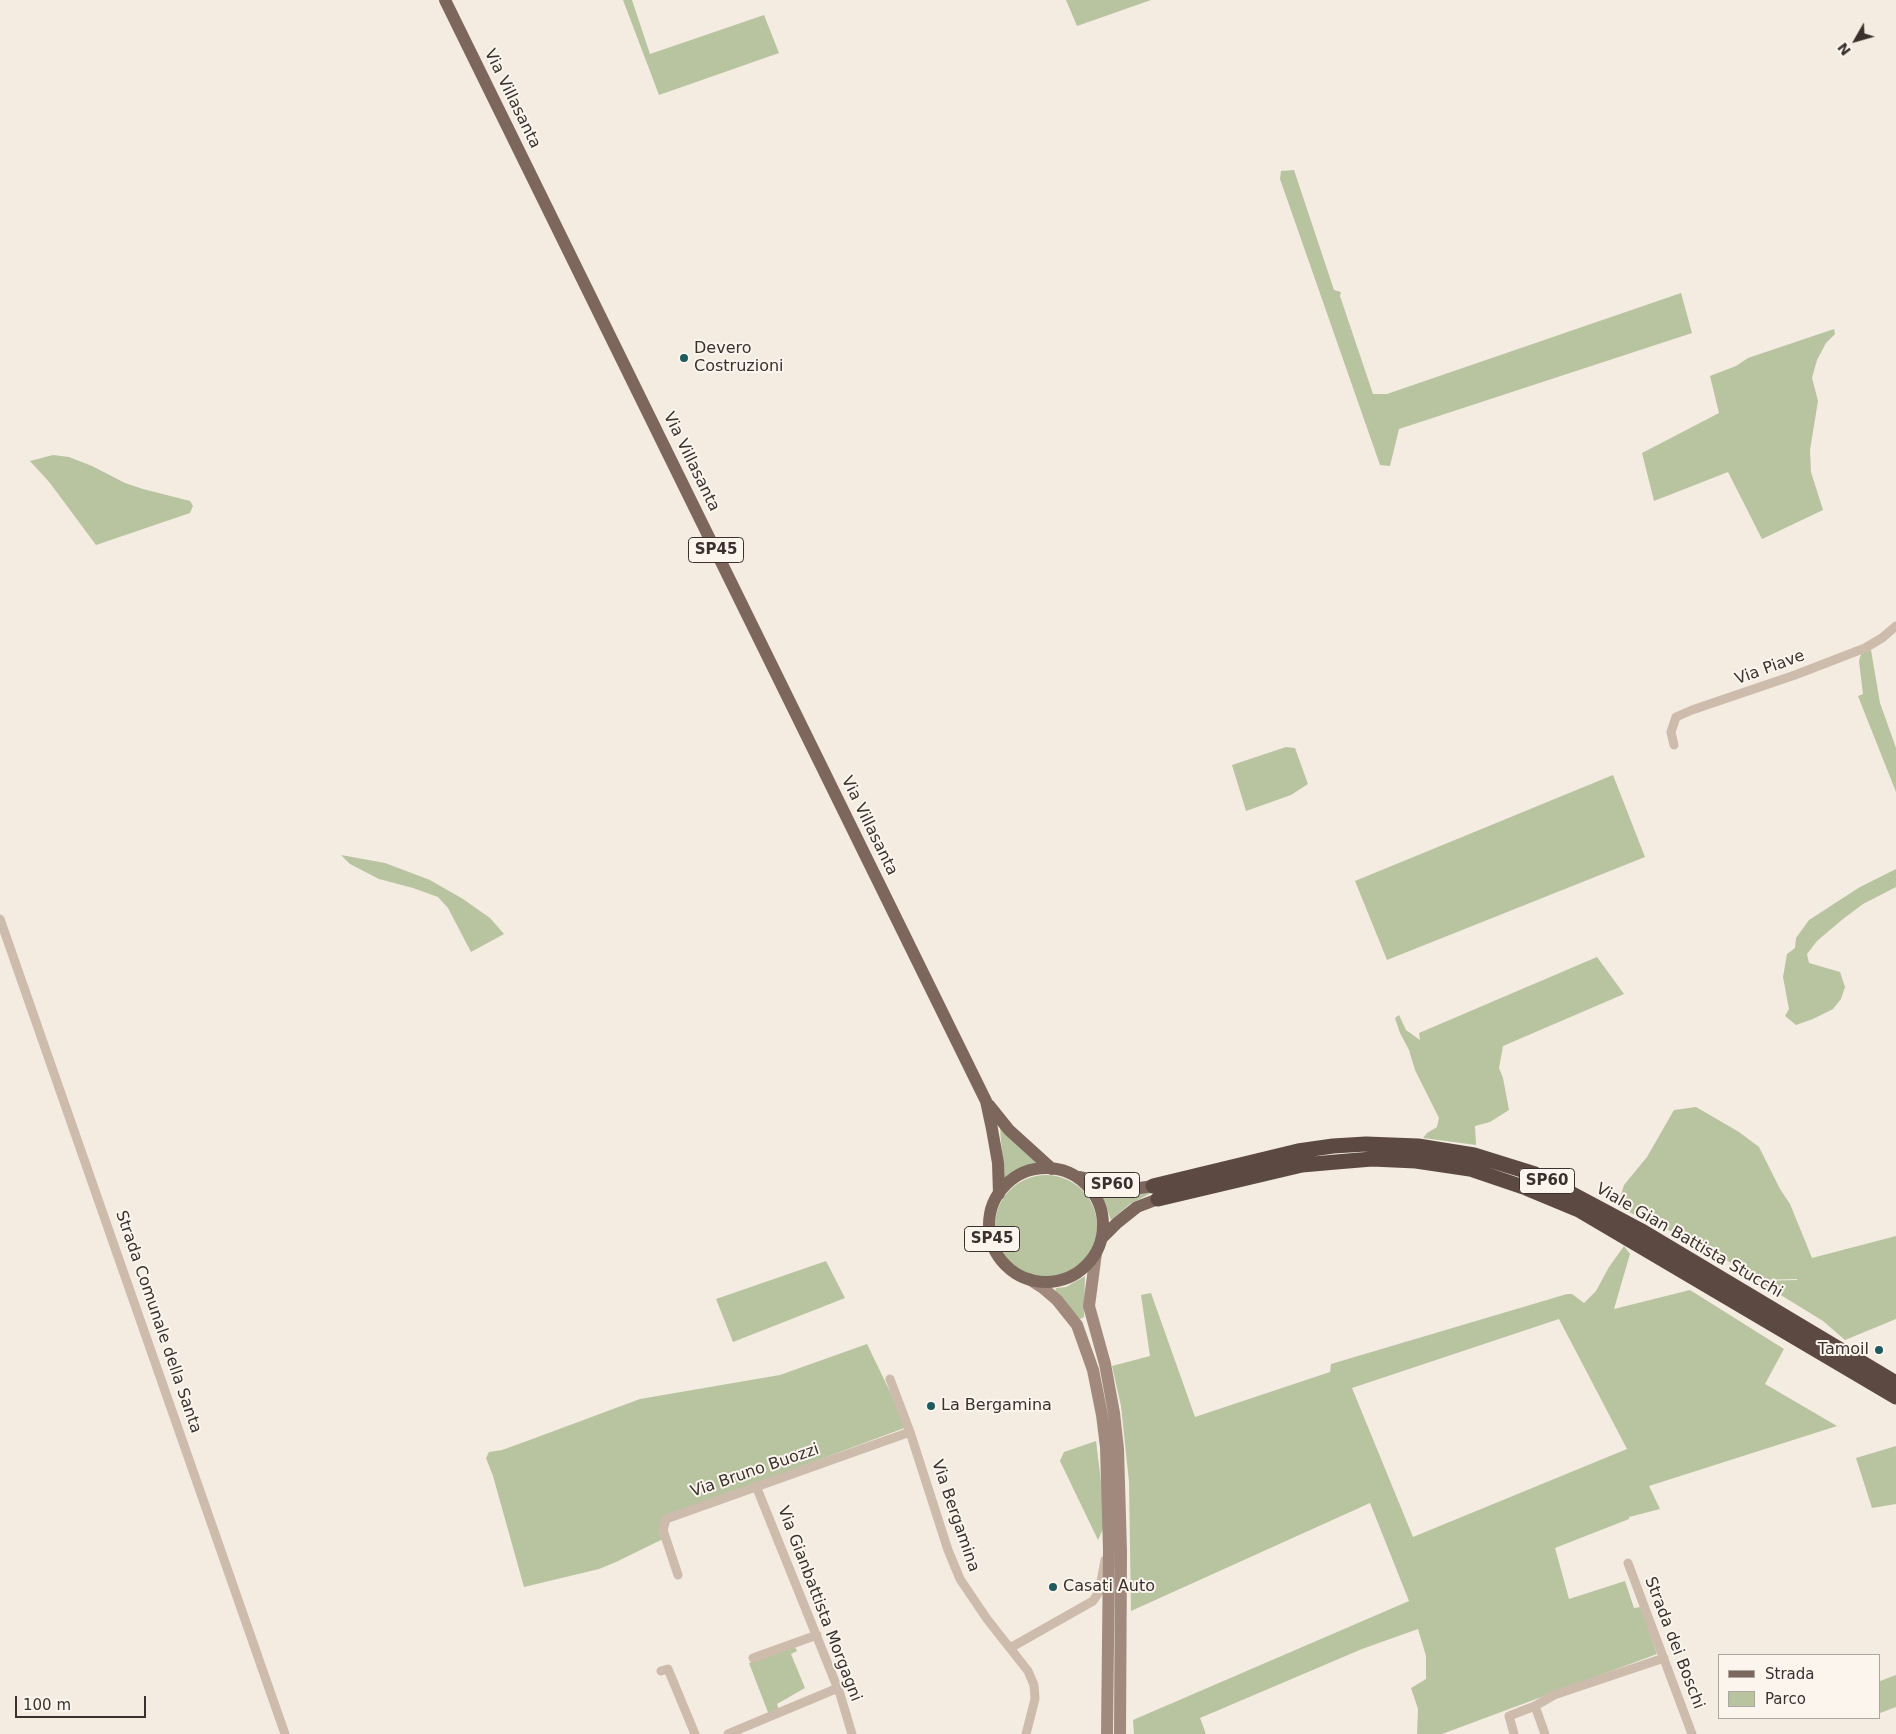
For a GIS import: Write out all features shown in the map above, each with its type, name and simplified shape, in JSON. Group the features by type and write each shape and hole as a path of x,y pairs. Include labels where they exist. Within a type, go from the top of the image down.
{"highway":[{"name":"Viale Gian Battista Stucchi","path":"1156,1192 1298,1151 1333,1146 1366,1144 1418,1146 1474,1155 1535,1174 1632,1226 1896,1383"},
{"name":"Viale Gian Battista Stucchi","path":"1156,1192 1302,1165 1372,1159 1416,1161 1470,1169 1526,1188 1579,1210 1896,1397"}],"main road":[{"name":"Via Villasanta","path":"445,0 986,1101"},
{"name":"SP45","path":"986,1101 1009,1130 1052,1169"},
{"name":"SP45","path":"986,1101 995,1147 999,1194"},
{"name":"SP45","path":"1107,1734 1109,1550 1106,1447 1093,1370 1077,1325 1057,1300 1043,1288 1015,1272 1004,1262 993,1243 990,1226 990,1218 995,1201 1008,1183 1025,1172 1038,1169 1052,1169 1071,1174 1089,1187 1098,1201 1103,1222 1102,1238 1096,1253 1089,1306 1105,1364 1114,1412 1118,1449 1121,1552 1120,1734"},
{"name":"Viale Gian Battista Stucchi","path":"1071,1174 1093,1181 1156,1192"},
{"name":"Viale Gian Battista Stucchi","path":"1102,1238 1117,1223 1156,1192"},
{"name":"SP45","path":"1028,1279 1046,1282 1070,1277 1085,1267 1096,1253"}],"street":[{"name":"Via Piave","path":"1674,745 1671,732 1676,718 1692,710 1795,675 1865,648 1882,638 1896,626"},
{"name":"Strada Comunale della Santa","path":"0,920 285,1734"},
{"name":"Via Bergamina","path":"890,1379 960,1580 987,1620 1028,1671 1034,1685 1035,1699 1026,1734"},
{"name":"Via Bruno Buozzi","path":"678,1575 663,1530 666,1519 910,1432"},
{"name":"Via Gianbattista Morgagni","path":"756,1486 838,1688 852,1734"},
{"path":"1010,1648 1093,1601 1099,1592 1101,1577 1109,1550"},
{"name":"Strada dei Boschi","path":"1628,1563 1692,1734"},
{"path":"753,1658 817,1635"},
{"path":"1514,1734 1509,1716 1536,1706 1554,1695 1664,1658"},
{"path":"661,1671 668,1668 695,1734"},
{"path":"728,1734 838,1688"},
{"path":"1536,1706 1545,1734"}],"green space":[{"path":"623,0 632,0 650,54 764,15 779,53 659,95"},
{"path":"1066,0 1151,0 1077,26"},
{"path":"1294,170 1334,290 1341,292 1340,296 1373,394 1387,394 1681,293 1692,333 1399,429 1390,466 1380,465 1280,179 1281,171"},
{"path":"1834,329 1835,334 1826,343 1817,360 1812,378 1818,401 1810,450 1811,472 1823,510 1762,539 1728,472 1654,501 1642,453 1719,413 1710,376 1736,366 1748,358"},
{"path":"53,455 69,457 92,466 125,483 190,501 193,506 190,513 96,545 50,483 30,461"},
{"path":"1871,650 1880,703 1896,748 1896,792 1858,696 1863,694 1859,661 1861,654"},
{"path":"1286,747 1295,748 1308,784 1291,795 1246,811 1232,765"},
{"path":"1613,775 1645,857 1387,960 1355,881"},
{"path":"341,855 385,863 430,880 463,899 490,918 504,934 471,952 448,908 438,897 379,879 350,864"},
{"path":"1896,869 1896,887 1863,904 1843,919 1817,941 1807,954 1809,963 1840,972 1845,987 1841,999 1833,1009 1796,1025 1785,1016 1789,1009 1783,977 1787,954 1795,948 1796,938 1809,920 1860,887"},
{"path":"1597,957 1624,994 1503,1046 1499,1068 1503,1078 1509,1110 1490,1122 1475,1126 1476,1145 1423,1138 1437,1127 1439,1118 1415,1070 1409,1050 1395,1018 1399,1015 1406,1030 1420,1040 1419,1033"},
{"path":"1696,1107 1739,1132 1759,1147 1780,1189 1790,1204 1812,1258 1896,1236 1896,1319 1845,1340 1823,1321 1758,1281 1797,1279 1755,1280 1718,1254 1717,1248 1691,1243 1648,1218 1647,1221 1617,1206 1624,1185 1647,1157 1674,1110"},
{"path":"1000,1128 1039,1162 1015,1171 1004,1179"},
{"path":"1046,1175 1065,1179 1082,1190 1093,1207 1097,1226 1093,1245 1082,1262 1065,1273 1046,1277 1027,1273 1010,1262 999,1245 995,1226 999,1207 1010,1190 1027,1179"},
{"path":"1100,1190 1129,1193 1153,1192 1130,1204 1111,1220"},
{"path":"1624,1246 1630,1254 1614,1309 1690,1290 1784,1349 1765,1384 1837,1426 1649,1486 1660,1509 1629,1517 1629,1519 1555,1548 1569,1599 1625,1581 1634,1608 1641,1607 1657,1654 1442,1734 1417,1734 1418,1709 1411,1688 1426,1679 1426,1656 1418,1629 1362,1649 1200,1718 1206,1734 1134,1734 1133,1720 1409,1601 1370,1503 1131,1611 1129,1482 1121,1406 1112,1366 1150,1356 1141,1295 1151,1293 1195,1417 1330,1372 1331,1364 1567,1294 1572,1294 1584,1303 1596,1291 1609,1267","holes":["1559,1319 1627,1449 1413,1537 1352,1388"]},
{"path":"826,1261 845,1298 733,1342 716,1299"},
{"path":"1085,1276 1084,1317 1080,1319 1055,1292 1056,1288 1066,1287"},
{"path":"867,1344 907,1427 663,1518 663,1539 616,1562 599,1569 524,1587 493,1476 486,1458 489,1452 502,1450 640,1399 780,1375"},
{"path":"1096,1441 1102,1490 1103,1529 1098,1540 1060,1461 1064,1452"},
{"path":"1896,1446 1896,1504 1872,1508 1856,1458"},
{"path":"795,1647 797,1651 791,1654 805,1688 777,1704 779,1710 769,1715 749,1663"},
{"path":"1896,1675 1896,1707 1881,1713 1881,1681"}],"place":[{"name":"Devero Costruzioni","path":"684,358"},
{"name":"Tamoil","path":"1879,1350"},
{"name":"La Bergamina","path":"931,1406"},
{"name":"Casati Auto","path":"1053,1587"}]}
